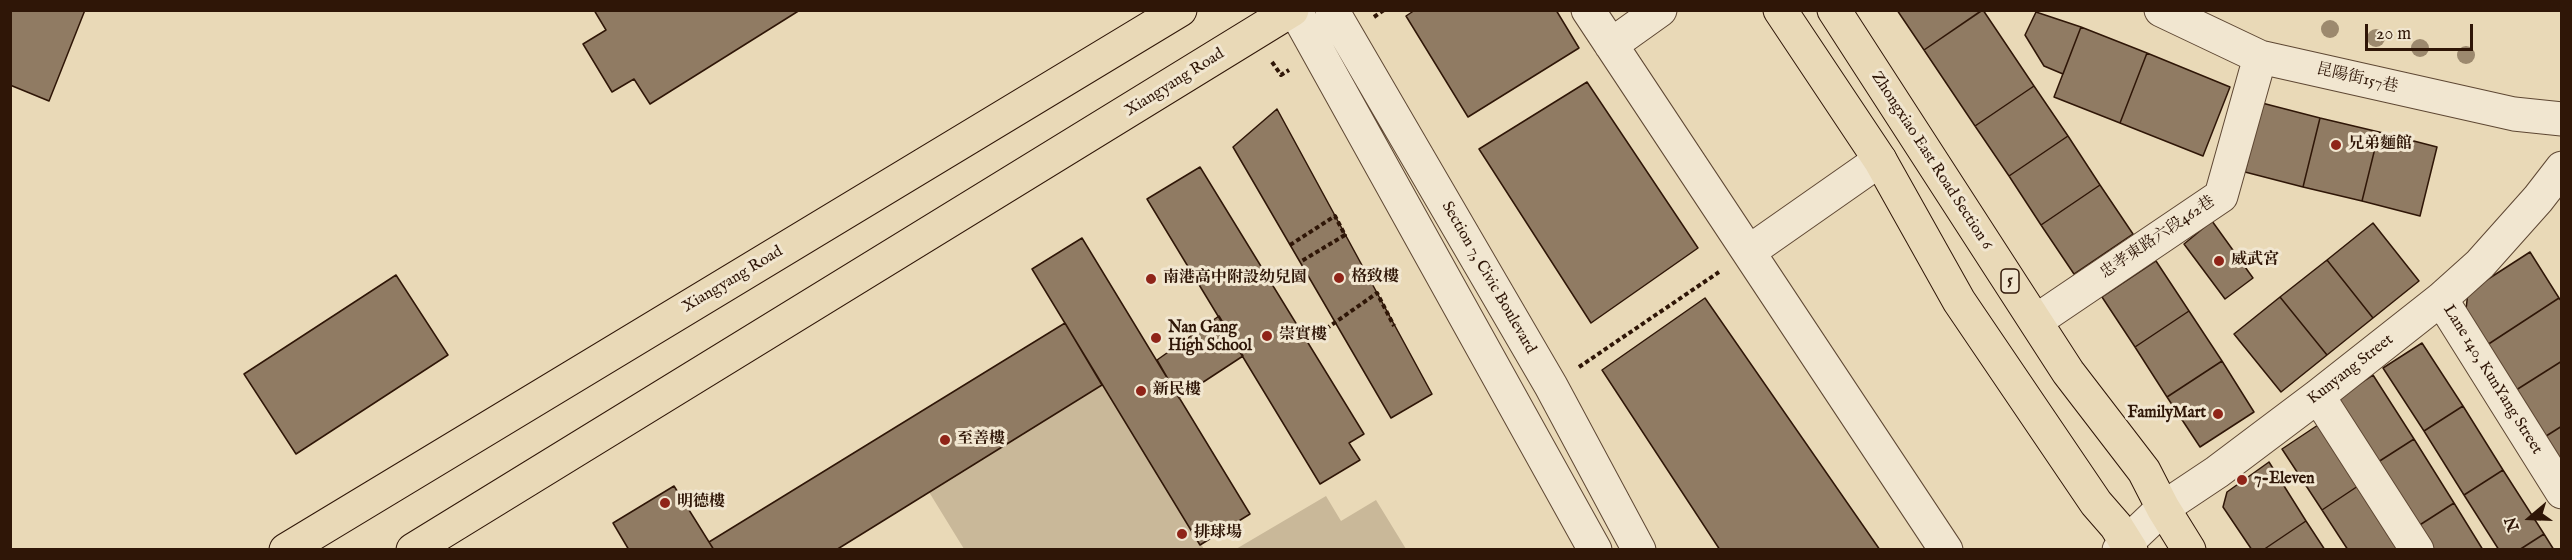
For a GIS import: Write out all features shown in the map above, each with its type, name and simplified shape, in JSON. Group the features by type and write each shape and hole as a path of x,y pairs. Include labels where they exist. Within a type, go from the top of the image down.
{"main road":[{"name":"Xiangyang Road","path":"286,549 1180,10"},
{"name":"Xiangyang Road","path":"413,549 1294,10"},
{"path":"1780,10 1880,160 1959,300 2096,503 2116,526 2125,547"},
{"name":"Zhongxiao East Road Section 6","path":"1834,10 2068,372 2144,471 2163,508 2189,549"}],"street":[{"path":"1294,10 1595,549"},
{"name":"Section 7, Civic Boulevard","path":"1332,10 1551,386 1639,549"},
{"path":"1588,10 1946,549"},
{"path":"1611,45 1660,10"},
{"name":"昆陽街157巷","path":"2176,14 2260,57 2514,114 2562,119"},
{"name":"忠孝東路六段462巷","path":"2036,321 2221,196 2260,57"},
{"path":"1750,251 1880,160"},
{"name":"Kunyang Street","path":"2125,547 2163,508 2217,472 2441,299 2480,264 2538,199 2562,168"},
{"name":"Lane 140, KunYang Street","path":"2441,299 2562,492"},
{"path":"2318,396 2417,549"}],"path":[{"path":"1290,245 1335,216 1345,235 1300,262"},
{"path":"1551,386 1750,251"},
{"path":"1320,333 1377,293 1394,326"}],"shaded area":[{"path":"1102,385 1204,549 964,549 929,492"},
{"path":"1326,496 1341,521 1376,500 1406,549 1236,549"}],"building":[{"path":"10,10 85,10 49,101 10,85"},
{"path":"594,10 800,10 650,104 634,79 612,92 583,44 606,30"},
{"path":"1415,10 1556,10 1579,48 1468,117 1406,16"},
{"path":"1897,10 1982,10 1924,50"},
{"path":"1983,10 2034,86 1975,126 1924,50"},
{"path":"2036,12 2081,27 2063,74 2044,66 2025,35"},
{"path":"2081,27 2147,53 2120,123 2054,97"},
{"path":"2147,53 2230,87 2203,156 2120,123"},
{"path":"1587,82 1698,248 1591,323 1479,149"},
{"path":"2034,86 2068,136 2009,176 1975,126"},
{"path":"2262,103 2320,118 2303,187 2245,172"},
{"name":"格致樓","path":"1277,109 1432,394 1391,418 1233,147"},
{"path":"2320,118 2379,132 2362,201 2303,187"},
{"path":"2379,132 2437,147 2420,216 2362,201"},
{"path":"2068,136 2100,185 2041,225 2009,176"},
{"name":"崇實樓","path":"1200,167 1364,434 1349,443 1360,460 1320,484 1147,199"},
{"path":"2100,185 2133,234 2074,274 2041,225"},
{"name":"威武宮","path":"2212,221 2253,278 2225,299 2184,244"},
{"path":"2373,223 2419,281 2373,318 2327,260"},
{"name":"新民樓","path":"1082,238 1250,514 1200,545 1032,269"},
{"path":"2530,252 2559,298 2484,347 2465,318 2468,292"},
{"path":"2327,260 2373,318 2327,355 2280,297"},
{"path":"2156,261 2189,311 2135,347 2102,297"},
{"path":"396,275 448,355 296,454 244,374"},
{"path":"2280,297 2327,355 2281,392 2234,334"},
{"path":"1705,298 1880,550 1720,550 1602,370"},
{"path":"2559,298 2562,302 2562,361 2513,392 2484,347"},
{"path":"2189,311 2222,361 2167,397 2135,347"},
{"path":"1219,316 1243,356 1179,398 1157,360"},
{"name":"至善樓","path":"1065,323 1102,385 836,550 714,550 709,542"},
{"path":"2422,343 2463,406 2424,431 2383,368"},
{"path":"2222,361 2254,412 2200,447 2167,397"},
{"path":"2562,361 2562,426 2543,438 2513,392"},
{"path":"2373,375 2414,439 2375,464 2334,400"},
{"path":"2463,406 2503,470 2464,495 2424,431"},
{"path":"2318,425 2358,486 2322,510 2282,449"},
{"path":"2562,426 2562,467 2543,438"},
{"path":"2414,439 2454,503 2415,528 2375,464"},
{"path":"2269,462 2306,521 2263,550 2252,550 2223,507 2227,492"},
{"path":"2503,470 2544,534 2519,550 2499,550 2464,495"},
{"name":"明德樓","path":"674,486 714,550 629,550 613,523"},
{"path":"2358,486 2399,550 2348,550 2322,510"},
{"path":"2454,503 2483,550 2428,550 2415,528"},
{"path":"2306,521 2325,550 2263,550"},
{"path":"2544,534 2554,550 2519,550"}],"place":[{"name":"兄弟麵館","path":"2336,145"},
{"name":"威武宮","path":"2219,261"},
{"name":"格致樓","path":"1339,278"},
{"name":"南港高中附設幼兒園","path":"1151,279"},
{"name":"崇實樓","path":"1267,336"},
{"name":"Nan Gang High School","path":"1156,338"},
{"name":"新民樓","path":"1141,391"},
{"name":"FamilyMart","path":"2218,414"},
{"name":"至善樓","path":"945,440"},
{"name":"7-Eleven","path":"2242,480"},
{"name":"明德樓","path":"665,503"},
{"name":"排球場","path":"1182,534"}]}
